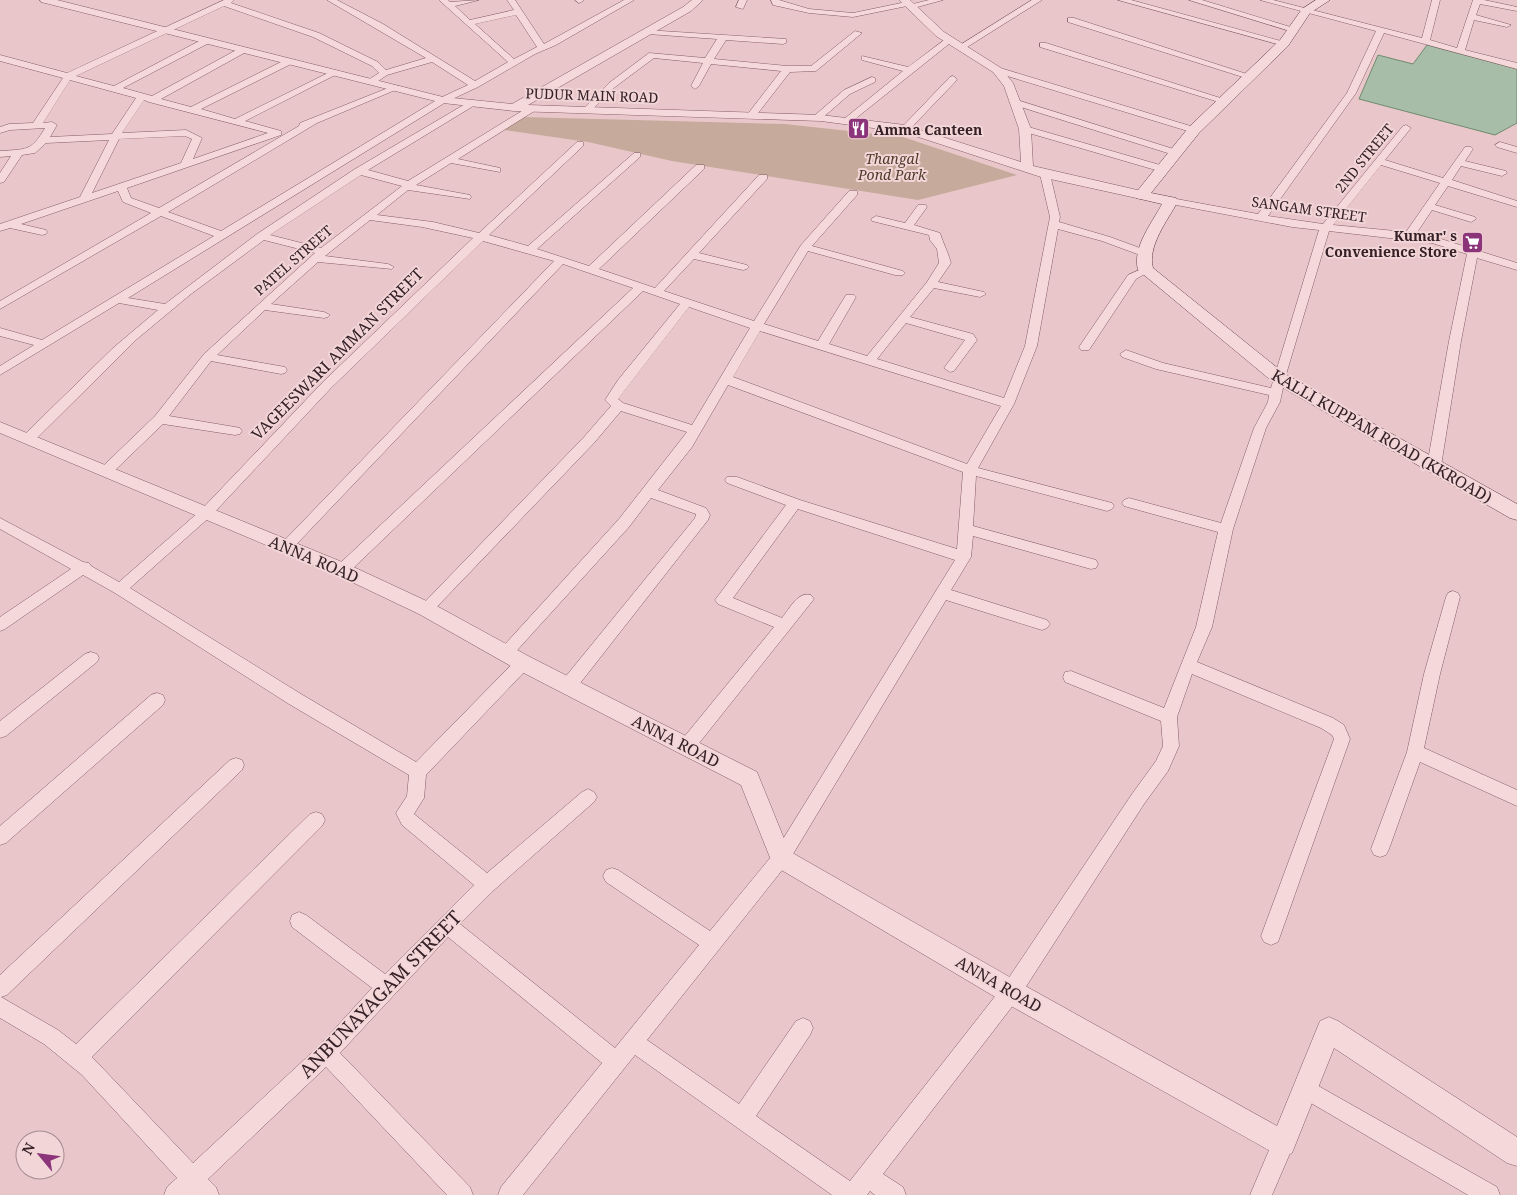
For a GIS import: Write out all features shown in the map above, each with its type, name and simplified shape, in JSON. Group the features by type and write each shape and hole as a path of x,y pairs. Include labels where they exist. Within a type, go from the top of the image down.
{"main road":[{"path":"1145,261 1171,201 1141,195 1194,130 1284,43 1306,11 1324,0"},
{"name":"KALLI KUPPAM ROAD (KKROAD)","path":"1145,261 1277,386 1434,466 1517,513"}],"street":[{"name":"PUDUR MAIN ROAD","path":"45,0 443,100 514,108 752,115 847,121 905,129 1045,174 1141,195"},
{"path":"331,0 380,26 475,85"},
{"path":"446,3 475,0"},
{"path":"511,0 542,48"},
{"path":"0,371 443,100 475,85 630,0"},
{"path":"514,108 648,32 687,9 698,0"},
{"path":"774,0 776,3 809,11 853,15 907,4 939,0"},
{"path":"961,47 1038,0"},
{"path":"1122,0 1284,43"},
{"path":"1193,0 1293,29"},
{"path":"1264,0 1517,66"},
{"path":"1425,42 1436,0"},
{"path":"1460,51 1477,1 1517,9"},
{"path":"36,126 68,76 163,30 227,2 316,35 375,64 384,73"},
{"path":"446,3 514,63"},
{"path":"907,4 940,34 997,70 1194,130"},
{"path":"468,23 517,12"},
{"path":"855,21 864,13"},
{"path":"1472,17 1507,25"},
{"path":"1071,20 1249,76"},
{"path":"1261,218 1351,93 1381,30"},
{"path":"648,32 783,41"},
{"path":"587,110 612,85 666,45 672,33"},
{"path":"652,55 787,69 813,69 858,33"},
{"path":"695,86 723,37"},
{"path":"847,121 909,70 950,40"},
{"path":"115,89 206,41"},
{"path":"1043,45 1225,101"},
{"path":"152,100 243,50"},
{"path":"0,58 278,133"},
{"path":"371,82 384,73 434,58"},
{"path":"865,58 909,70"},
{"path":"192,110 288,62"},
{"path":"752,115 787,69"},
{"path":"997,70 1010,85 1014,102 1025,129 1027,168"},
{"path":"236,122 335,73"},
{"path":"816,118 847,92 872,80"},
{"path":"905,129 953,80"},
{"path":"5,226 313,122 396,88"},
{"path":"84,199 116,135 142,97"},
{"path":"1014,102 1177,153"},
{"path":"28,439 148,323 261,236 320,195 472,103"},
{"name":"PATEL STREET","path":"105,472 160,419 208,357 319,255 409,186 533,108"},
{"path":"0,306 313,122"},
{"path":"0,130 52,125 43,140 32,151 0,154"},
{"name":"2ND STREET","path":"1325,228 1406,128"},
{"path":"1025,129 1163,169"},
{"path":"43,140 186,132 197,138 184,165"},
{"name":"VAGEESWARI AMMAN STREET","path":"120,589 206,513 327,385 479,236 580,144"},
{"path":"1500,145 1517,150"},
{"path":"1409,236 1468,149"},
{"path":"0,180 18,153"},
{"path":"530,250 637,155"},
{"path":"450,160 496,170"},
{"path":"1379,161 1505,202 1517,204"},
{"path":"1459,163 1502,173"},
{"path":"592,269 700,167"},
{"path":"359,171 409,186 466,197"},
{"path":"509,1195 781,858 964,557 970,470 1008,404 1031,346 1043,288 1054,217 1045,174"},
{"path":"657,292 763,178"},
{"path":"120,186 127,200 222,235"},
{"path":"487,884 408,819 406,813 416,798 418,772 514,658 687,444 805,247 853,194"},
{"name":"SANGAM STREET","path":"1171,201 1325,228 1434,240 1517,267"},
{"path":"1428,206 1471,219"},
{"path":"907,227 922,207"},
{"path":"368,217 453,229 530,250 592,269 686,304 1008,404"},
{"path":"869,361 945,265 942,249 935,240 936,235 933,233 876,219"},
{"path":"1053,224 1106,239 1145,261 1132,277 1086,347"},
{"path":"5,226 42,232"},
{"path":"633,1042 852,1195 1011,992 1138,799 1162,766 1171,746 1169,717 1204,627 1226,529 1260,428 1274,402 1277,386 1325,228"},
{"path":"261,236 319,255 388,267"},
{"path":"805,247 898,273"},
{"path":"1434,466 1472,252"},
{"path":"692,255 743,267"},
{"path":"286,546 562,260"},
{"path":"931,284 980,294"},
{"path":"342,570 641,287"},
{"path":"821,347 850,297"},
{"path":"117,299 167,308"},
{"path":"686,304 622,382 611,400 618,406 694,430"},
{"path":"263,306 324,315"},
{"path":"904,319 969,337 971,340 950,368"},
{"path":"0,332 43,344"},
{"path":"1126,354 1160,366 1277,386"},
{"path":"208,357 281,370"},
{"path":"725,379 970,470 1107,506"},
{"path":"426,610 589,440 618,406"},
{"path":"160,419 235,431"},
{"name":"ANNA ROAD","path":"0,427 342,570 426,610 514,658 749,779 781,858 1011,992 1283,1144"},
{"path":"732,480 964,557"},
{"path":"568,686 701,520 703,515 701,511 649,492"},
{"path":"785,625 723,600 795,502"},
{"path":"1129,503 1226,529"},
{"path":"0,523 120,589 294,699 418,772"},
{"path":"966,529 1091,564"},
{"path":"0,626 84,568"},
{"path":"942,593 1042,624"},
{"path":"1380,849 1415,752 1432,674 1453,596"},
{"path":"686,747 806,599"},
{"path":"0,731 91,658"},
{"path":"1188,665 1328,722 1338,730 1342,739 1271,936"},
{"path":"1071,677 1169,717"},
{"path":"0,837 157,700"},
{"path":"1415,752 1517,798"},
{"path":"0,988 236,765"},
{"name":"ANBUNAYAGAM STREET","path":"175,1195 326,1053 386,987 487,884 588,797"},
{"path":"77,1058 316,820"},
{"path":"612,876 712,943"},
{"path":"298,921 386,987"},
{"path":"447,926 617,1062"},
{"path":"0,1007 51,1037 90,1068 208,1195"},
{"path":"742,1118 803,1028"},
{"path":"1261,1195 1330,1030 1517,1153"},
{"path":"326,1053 462,1195"},
{"path":"1306,1089 1489,1195"},
{"path":"867,1177 895,1195"}],"green space":[{"name":"Thangal Pond Park","path":"522,117 785,124 903,137 1017,175 918,200 672,161 588,142 504,130"}],"shaded area":[{"path":"1427,45 1517,69 1517,123 1495,135 1359,99 1378,55 1413,64"}],"place":[{"name":"Amma Canteen","path":"858,129"},
{"name":"Kumar' s Convenience Store","path":"1473,243"}]}
